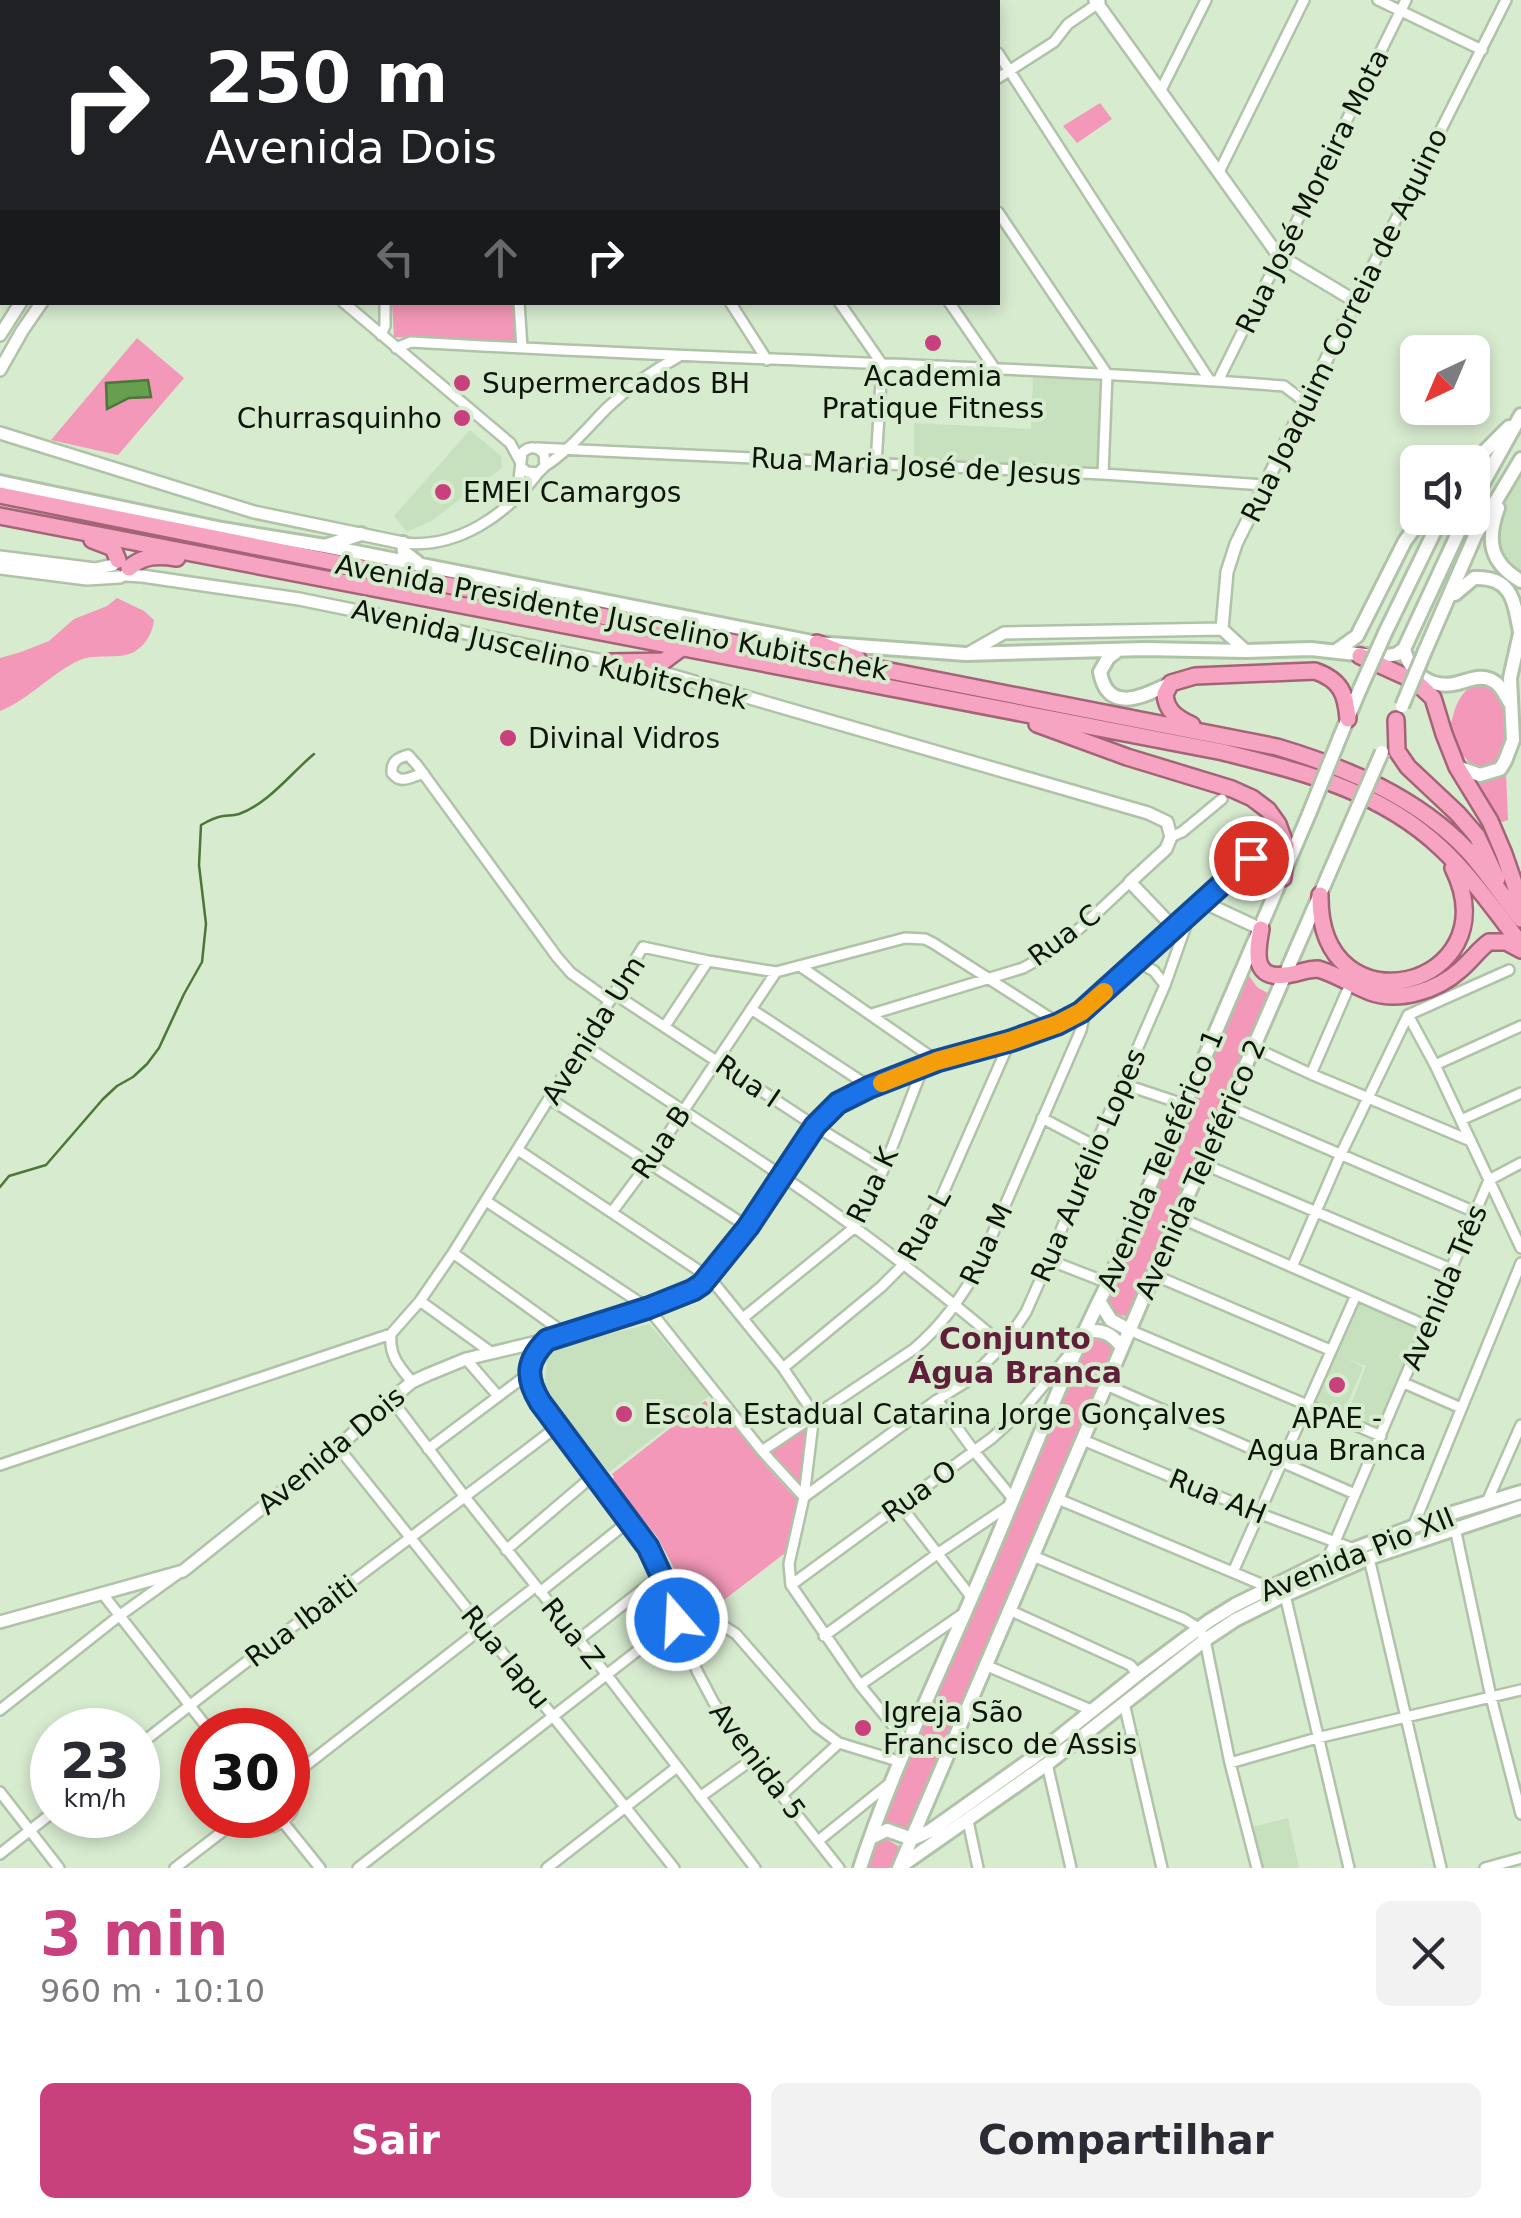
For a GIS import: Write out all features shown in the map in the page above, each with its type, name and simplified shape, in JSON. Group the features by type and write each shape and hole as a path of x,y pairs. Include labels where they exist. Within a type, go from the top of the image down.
{"highway":[{"name":"Avenida Presidente Juscelino Kubitschek","path":"0,495 757,648 886,670 1224,744"},
{"name":"Avenida Presidente Juscelino Kubitschek","path":"0,516 992,707 1224,744"},
{"path":"51,525 108,545 125,570 144,558 158,556 199,562 250,562"},
{"path":"817,643 886,670"},
{"path":"610,662 666,667 683,647"},
{"path":"1360,656 1427,690 1438,708 1457,768 1490,821 1504,854 1521,919"},
{"path":"1348,719 1342,690 1328,676 1316,671 1195,676 1171,682 1166,698 1174,715 1224,744 1319,776 1398,814 1444,851 1521,947"},
{"path":"992,707 1252,798 1278,824 1286,846 1283,878"},
{"path":"1399,713 1398,751 1408,767 1476,836 1516,904"},
{"path":"1224,744 1277,747 1325,762 1406,801 1468,852 1516,904"},
{"path":"1320,895 1320,917 1328,942 1343,962 1356,973 1378,981 1418,978 1438,967 1450,954 1463,922 1459,881 1444,851"},
{"path":"1261,929 1257,955 1267,973 1285,976 1318,969 1374,993 1406,996 1457,974 1489,942 1521,947"}],"main road":[{"path":"1490,446 1521,415"},
{"path":"1490,470 1521,415"},
{"path":"1521,458 1495,514 1491,542 1496,560 1521,581"},
{"name":"Avenida Teleférico 2","path":"912,1839 1425,651 1476,536 1512,473"},
{"name":"Avenida Presidente Juscelino Kubitschek","path":"0,482 222,529 328,545 817,643 966,654 1287,649 1360,656"},
{"path":"328,545 336,536 332,528"},
{"path":"328,545 361,534"},
{"path":"1336,651 1358,636 1408,535"},
{"name":"Avenida Teleférico 1","path":"871,1838 1080,1338 1261,929 1360,689 1432,535"},
{"path":"1457,535 1404,649 1406,660 1434,684 1485,678 1496,683 1510,703"},
{"path":"403,543 407,555 424,566"},
{"path":"1447,604 1460,587 1474,578 1496,579 1508,590 1520,630 1510,678 1514,740 1500,769 1480,776 1457,768"},
{"path":"1360,656 1390,657 1404,649"},
{"path":"1117,650 1100,672 1106,690 1114,696 1130,699 1171,682"},
{"path":"1099,1301 1111,1320 1130,1330"},
{"path":"1080,1338 1097,1330 1112,1335 1122,1347"},
{"name":"Avenida Pio XII","path":"899,1868 912,1839 1034,1757 1138,1674 1268,1586 1436,1518 1521,1492"},
{"name":"Avenida Pio XII","path":"899,1868 1046,1764 1124,1703 1202,1634 1369,1558 1521,1507"},
{"path":"924,1812 938,1825"},
{"path":"858,1866 871,1838 887,1830 912,1839"}],"street":[{"path":"1161,90 1206,0"},
{"path":"1219,172 1304,0"},
{"path":"1378,0 1482,50"},
{"name":"Rua José Moreira Mota","path":"1214,381 1406,0"},
{"name":"Rua Joaquim Correia de Aquino","path":"1222,629 1230,558 1506,0"},
{"path":"1000,77 1054,42 1068,24 1098,2 1278,256 1355,301"},
{"path":"1000,56 1214,381"},
{"path":"1000,215 1108,374 1102,474"},
{"path":"0,335 19,305"},
{"path":"0,370 37,305"},
{"path":"346,305 510,443 530,474 542,470"},
{"path":"381,335 386,326 384,305"},
{"path":"519,305 522,348"},
{"path":"732,305 766,360"},
{"path":"841,305 882,364 876,465"},
{"path":"951,305 995,369"},
{"path":"396,348 411,342 1108,374 1284,386 1305,402"},
{"path":"637,353 646,375"},
{"path":"0,433 254,512 419,544 448,540 475,529 510,504 621,395 680,356"},
{"name":"Rua Maria José de Jesus","path":"510,443 533,448 1264,485"},
{"path":"510,504 522,453 533,448 546,458 542,470"},
{"path":"0,557 125,570"},
{"path":"0,568 87,579 125,570"},
{"name":"Avenida Juscelino Kubitschek","path":"125,570 610,662"},
{"path":"1222,629 1246,652"},
{"name":"Avenida Presidente Juscelino Kubitschek","path":"966,654 1004,633 1222,629"},
{"path":"1145,650 1175,632"},
{"name":"Avenida Juscelino Kubitschek","path":"666,667 1148,813 1167,822 1171,838"},
{"name":"Rua I","path":"424,774 402,780 392,773 393,764 408,755 424,774 556,956 571,973 664,1026 884,1168"},
{"name":"Rua C","path":"872,1014 1023,968 1058,948 1166,849 1171,838 1222,799"},
{"name":"Avenida Dois","path":"183,1570 338,1447 412,1382 466,1359 568,1335 693,1290 710,1278 815,1126 838,1103 923,1066 1010,1041 1081,1012 1268,844"},
{"path":"1130,882 1174,928"},
{"path":"1203,902 1261,929"},
{"name":"Rua Aurélio Lopes","path":"804,1497 970,1380 1026,1312 1166,985 1190,914"},
{"name":"Avenida Um","path":"391,1334 453,1253 643,947 776,972 905,938 926,938 1058,1024"},
{"path":"664,1026 708,961"},
{"path":"1138,962 1154,970 1166,985"},
{"path":"800,966 937,1061"},
{"path":"1292,1267 1408,1015 1509,970"},
{"name":"Rua B","path":"612,1212 650,1162 776,972"},
{"path":"1311,1074 1347,991"},
{"path":"751,1009 870,1087"},
{"name":"Rua M","path":"762,1451 914,1349 938,1330 956,1306 976,1272 1081,1030 1081,1012"},
{"path":"1408,1015 1521,1248"},
{"path":"1435,1065 1521,1026"},
{"name":"Rua L","path":"783,1368 882,1287 904,1264 940,1200 1010,1041"},
{"path":"583,1044 855,1227 1002,1345"},
{"path":"1254,1047 1471,1142"},
{"name":"Rua K","path":"743,1318 855,1227 884,1168 923,1066"},
{"path":"1123,1084 1183,1104"},
{"path":"1461,1120 1521,1093"},
{"path":"550,1098 748,1227"},
{"path":"1228,1106 1475,1212"},
{"path":"1042,1118 1095,1146"},
{"path":"518,1150 710,1278 783,1368 814,1414 804,1497 789,1564 791,1585 860,1686 908,1744"},
{"path":"1489,1180 1521,1163"},
{"path":"1202,1164 1451,1269"},
{"name":"Avenida Três","path":"1328,1559 1489,1180"},
{"path":"486,1201 648,1308 762,1451 804,1497"},
{"path":"1178,1217 1427,1326"},
{"path":"453,1253 568,1335"},
{"path":"1049,1260 1108,1282"},
{"path":"1412,1527 1521,1263"},
{"path":"1154,1275 1330,1350"},
{"path":"1234,1572 1356,1295"},
{"path":"420,1300 492,1353"},
{"path":"1130,1330 1380,1436"},
{"path":"0,1465 391,1334 391,1354 412,1382"},
{"name":"Rua O","path":"791,1585 1010,1423 1080,1338"},
{"path":"428,1448 528,1374 547,1340"},
{"path":"466,1359 498,1396"},
{"name":"Avenida 5","path":"528,1374 532,1388 558,1426 648,1547 708,1692 752,1759 840,1868"},
{"path":"1404,1383 1461,1408"},
{"path":"1106,1384 1356,1494"},
{"path":"1041,1390 1060,1388"},
{"name":"Rua Z","path":"390,1399 755,1868"},
{"path":"824,1636 1013,1502 937,1400"},
{"path":"1486,1504 1521,1425"},
{"name":"Rua Ibaiti","path":"160,1728 558,1426"},
{"name":"Rua AH","path":"1083,1440 1355,1549"},
{"name":"Rua Iapu","path":"338,1447 674,1868"},
{"path":"506,1550 594,1474"},
{"path":"1058,1499 1268,1586"},
{"path":"1422,1502 1436,1518"},
{"path":"900,1505 972,1598"},
{"path":"310,1759 629,1521"},
{"path":"1455,1528 1491,1698 1521,1814"},
{"path":"1033,1556 1184,1618 1202,1634 1256,1868"},
{"path":"1369,1558 1442,1868"},
{"path":"0,1622 183,1570"},
{"path":"0,1710 183,1570"},
{"path":"578,1640 661,1575"},
{"path":"102,1593 188,1706"},
{"path":"1284,1594 1349,1868"},
{"path":"1008,1610 1130,1665 1138,1674"},
{"path":"860,1686 965,1613"},
{"path":"358,1868 607,1675 675,1615 705,1614 736,1634 816,1726 839,1744 901,1762"},
{"path":"940,1630 949,1632 953,1639"},
{"path":"985,1665 1091,1710"},
{"path":"1230,1762 1521,1690"},
{"path":"1124,1703 1162,1868"},
{"path":"782,1794 839,1744"},
{"path":"700,1797 752,1759"},
{"path":"1046,1764 1071,1868"},
{"path":"547,1868 677,1767"},
{"path":"818,1841 894,1780"},
{"path":"0,1792 60,1868"},
{"path":"968,1821 978,1868"},
{"path":"0,1854 29,1831"},
{"path":"176,1868 212,1838"},
{"path":"296,1838 320,1868"},
{"path":"1486,1868 1521,1858"}],"shaded area":[{"path":"1100,103 1112,119 1077,143 1063,126"},
{"path":"392,305 515,305 517,345 394,337"},
{"path":"137,338 184,378 118,455 51,440"},
{"path":"1033,377 1103,381 1100,472 914,463 914,423 1031,429"},
{"path":"148,380 151,397 129,398 107,409 106,383"},
{"name":"EMEI Camargos","path":"470,430 501,456 502,468 431,521 407,532 394,516"},
{"path":"1521,472 1521,576 1499,552 1497,528 1508,493"},
{"path":"117,598 154,620 142,646 128,654 80,660 0,711 0,658 49,641 74,619"},
{"path":"1484,683 1500,698 1505,719 1498,765 1490,768 1468,761 1449,733 1463,694"},
{"path":"1506,771 1508,820 1503,822 1497,821 1468,778 1492,778"},
{"path":"1245,970 1257,987 1271,995 1129,1317 1121,1315 1103,1299"},
{"path":"1356,1302 1418,1328 1376,1430 1346,1417 1366,1366 1347,1359 1363,1367 1342,1416 1312,1403"},
{"name":"Escola Estadual Catarina Jorge Gonçalves","path":"649,1324 710,1395 609,1472 544,1390 548,1350"},
{"path":"1096,1334 1107,1337 1116,1347 906,1833 892,1824 880,1823 1086,1338"},
{"path":"714,1398 800,1503 789,1550 712,1609 687,1593 658,1538 611,1480 612,1474"},
{"path":"814,1414 804,1497 762,1451"},
{"path":"1288,1818 1299,1868 1263,1868 1252,1827"},
{"path":"888,1840 898,1846 893,1868 865,1868 876,1842"}],"waterway":[{"path":"0,1187 9,1176 46,1165 103,1099 133,1077 159,1048 202,962 206,924 199,865 201,825 260,803 314,754"}],"slow traffic":[{"path":"882,1083 937,1061 1058,1024 1081,1012 1104,992"}],"place":[{"name":"Academia Pratique Fitness","path":"933,343"},
{"name":"Supermercados BH","path":"462,383"},
{"name":"Churrasquinho","path":"462,418"},
{"name":"EMEI Camargos","path":"443,492"},
{"name":"Divinal Vidros","path":"508,738"},
{"name":"APAE - Agua Branca","path":"1337,1385"},
{"name":"Escola Estadual Catarina Jorge Gonçalves","path":"624,1414"},
{"name":"Igreja São Francisco de Assis","path":"863,1728"}],"district":[{"name":"Conjunto Água Branca","path":"1015,1356"}],"route":[{"path":"677,1620 648,1547 532,1388 528,1374 538,1349 547,1340 648,1308 702,1284 748,1227 815,1126 838,1103 937,1061 1010,1041 1073,1017 1251,858"}]}
